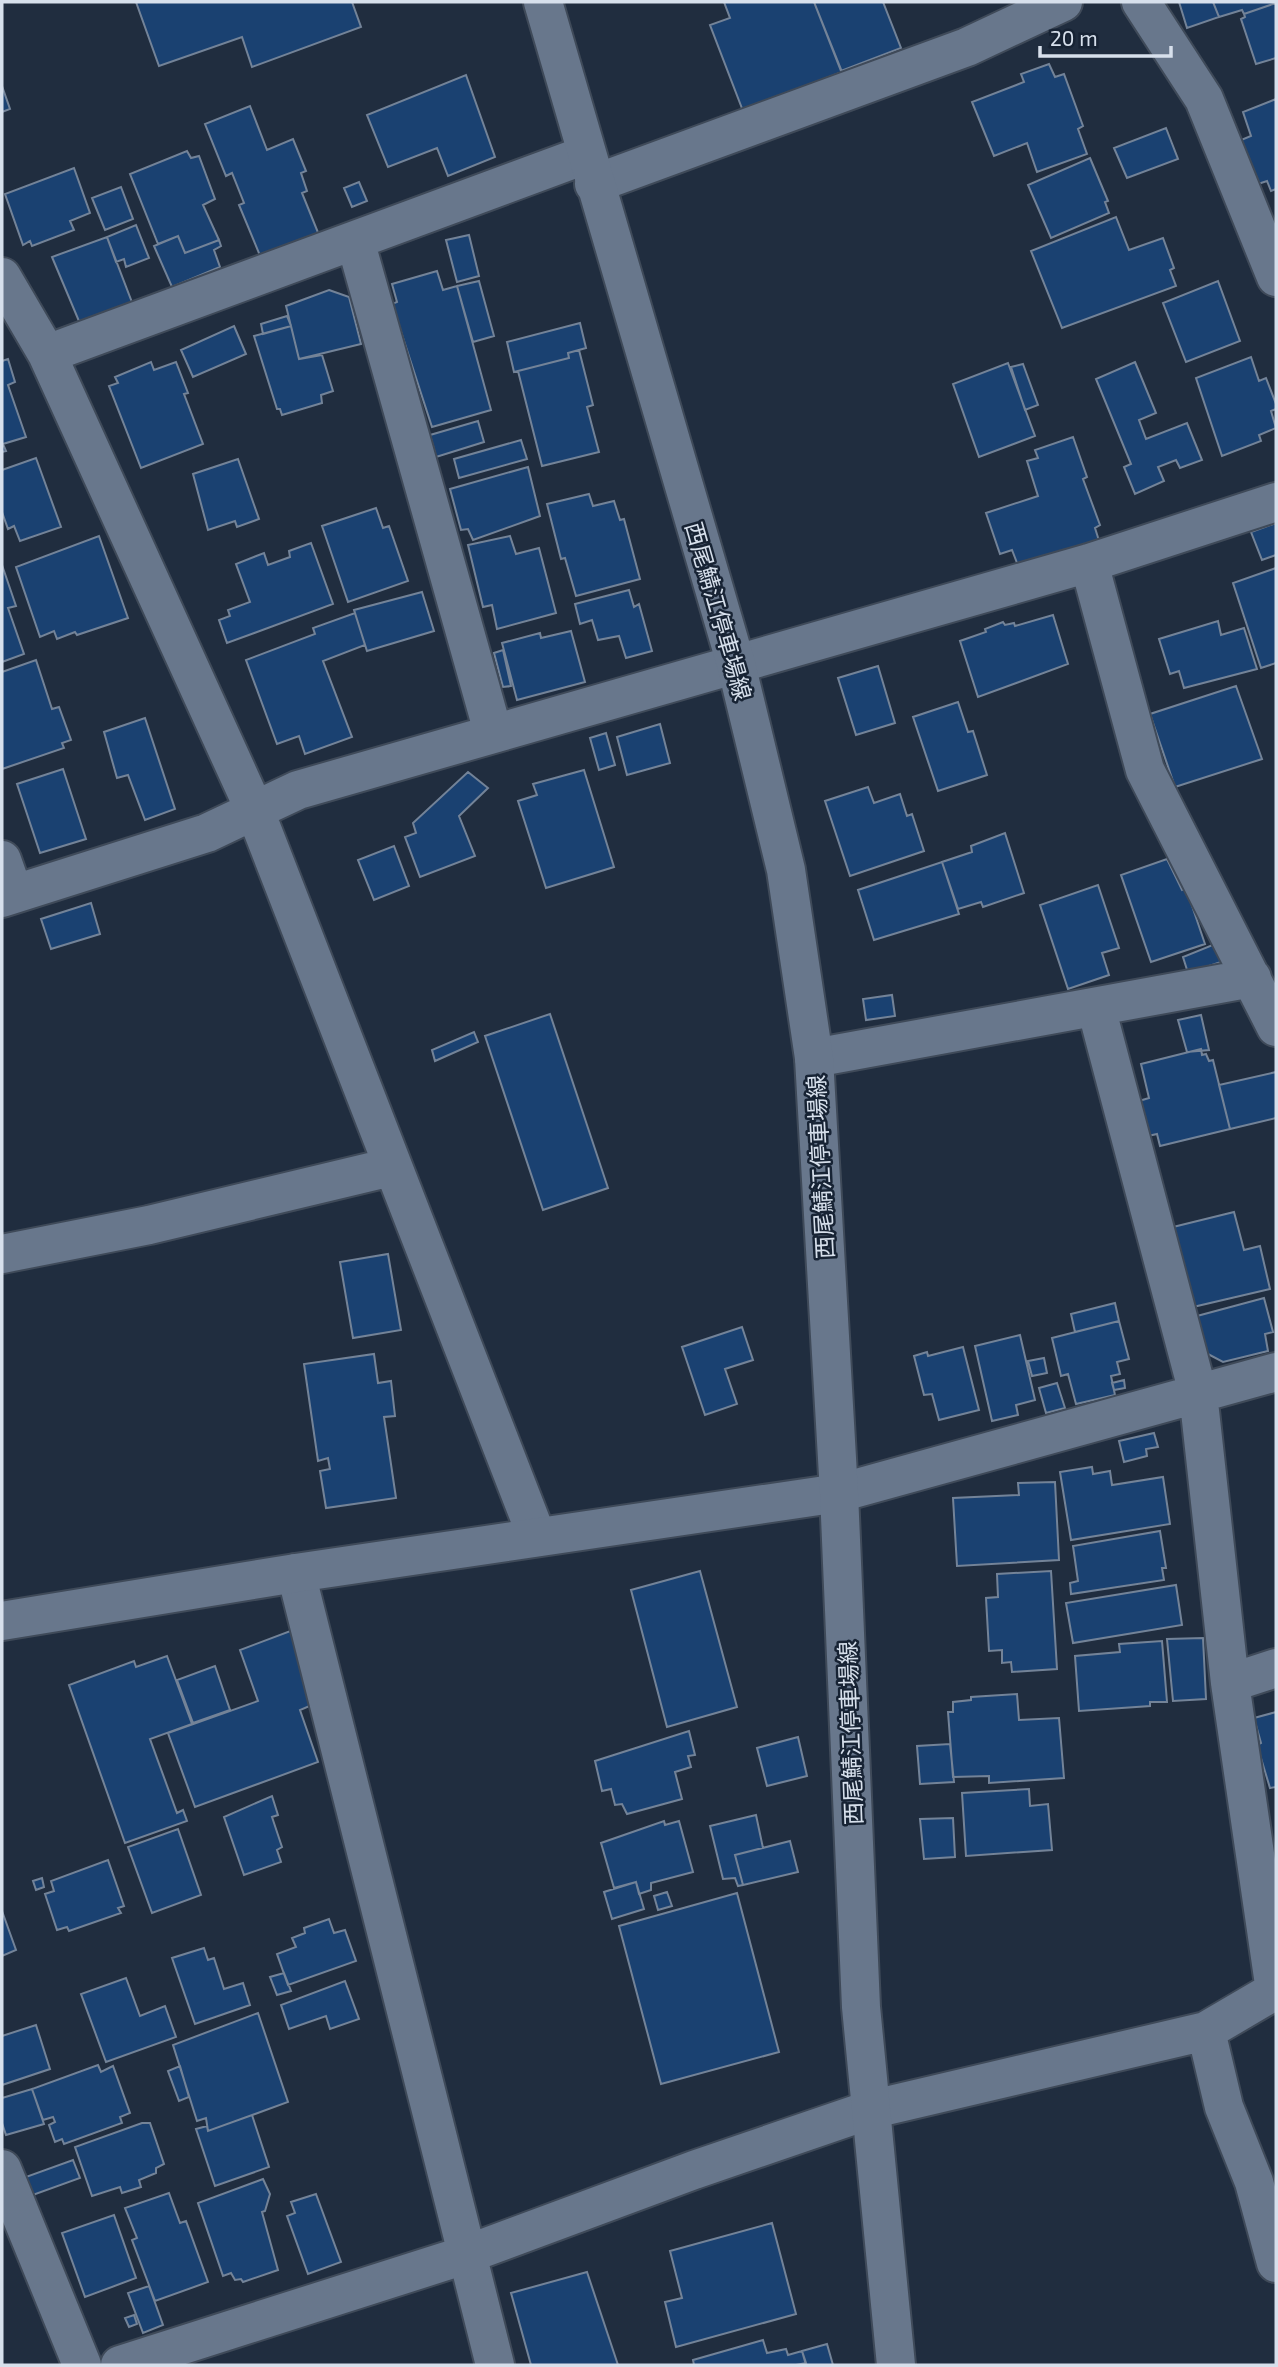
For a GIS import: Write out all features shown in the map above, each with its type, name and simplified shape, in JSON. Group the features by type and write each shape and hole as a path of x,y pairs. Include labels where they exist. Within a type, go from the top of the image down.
{"street":[{"name":"西尾鯖江停車場線","path":"543,2 736,664 786,870 814,1058 839,1493 861,2007 896,2365"},
{"path":"47,354 355,240 590,169 967,47 1063,2"},
{"path":"1141,2 1204,99 1276,276"},
{"path":"355,240 493,732"},
{"path":"2,276 47,354 255,811 391,1167 537,1537"},
{"path":"6,884 207,833 298,790 1089,563 1276,502"},
{"path":"1089,563 1145,770 1276,1027"},
{"path":"814,1058 1252,978"},
{"path":"120,2365 465,2255 694,2170 869,2110 1206,2031 1275,1991 1230,1683 1198,1393 1096,1007"},
{"path":"2,1254 149,1225 391,1167"},
{"path":"2,1621 296,1573 839,1493 1276,1372"},
{"path":"296,1573 465,2255 495,2365"},
{"path":"1230,1683 1276,1668"},
{"path":"1206,2031 1224,2106 1254,2182 1276,2263"},
{"path":"2,2169 82,2365"}],"building":[{"path":"136,2 352,2 361,27 252,67 242,37 159,66"},
{"path":"724,2 814,2 842,72 743,111 710,25 730,18"},
{"path":"814,2 883,2 901,48 841,71"},
{"path":"1179,2 1213,2 1219,17 1187,28"},
{"path":"1213,2 1276,3 1244,14 1242,10 1219,17"},
{"path":"1276,3 1276,58 1256,64 1241,19 1245,17 1244,14"},
{"path":"1049,64 1055,77 1064,74 1083,126 1078,129 1087,154 1037,172 1027,143 994,156 972,102 1024,82 1021,74"},
{"path":"466,75 495,157 448,176 437,148 388,167 367,115"},
{"path":"2,86 10,109 2,112"},
{"path":"1276,99 1276,189 1271,191 1267,181 1255,185 1241,140 1251,136 1243,112"},
{"path":"250,106 267,150 293,139 306,171 301,173 307,191 302,193 319,235 261,258 239,205 244,203 232,173 226,176 205,124"},
{"path":"1166,128 1178,159 1127,178 1114,148"},
{"path":"187,151 191,158 199,156 215,199 203,205 219,240 185,253 178,236 158,244 130,174"},
{"path":"1090,158 1108,201 1105,202 1109,213 1051,238 1028,185"},
{"path":"74,168 90,213 70,221 74,230 32,246 30,241 23,245 5,194"},
{"path":"359,182 367,201 352,207 344,188"},
{"path":"121,187 133,219 105,230 92,198"},
{"path":"1116,217 1129,250 1163,238 1174,268 1170,270 1176,286 1062,328 1031,251"},
{"path":"136,225 149,258 126,267 124,259 116,262 107,237"},
{"path":"469,235 479,276 457,282 446,240"},
{"path":"178,236 185,253 219,240 221,246 214,250 220,267 172,287 154,246"},
{"path":"107,237 133,305 81,326 52,257"},
{"path":"437,271 443,290 457,286 491,410 432,427 392,304 397,302 392,284"},
{"path":"479,281 494,336 473,342 457,286"},
{"path":"1218,281 1240,341 1186,362 1163,303"},
{"path":"329,290 349,297 361,344 299,359 286,306"},
{"path":"287,316 291,326 263,334 261,324"},
{"path":"580,323 586,348 568,353 569,358 514,372 507,342"},
{"path":"234,326 246,354 193,377 181,350"},
{"path":"291,326 299,359 322,355 333,391 321,395 322,403 282,415 280,409 277,409 254,336"},
{"path":"579,350 593,405 587,407 599,452 542,466 518,371 569,358 568,353"},
{"path":"1251,357 1259,381 1266,378 1276,404 1276,409 1271,411 1276,428 1259,435 1261,441 1222,456 1196,378"},
{"path":"8,359 15,382 8,385 26,437 3,444 6,451 2,452 2,361"},
{"path":"151,362 154,370 176,362 188,393 184,394 203,444 141,468 109,386 118,383 115,377"},
{"path":"1135,362 1156,413 1139,420 1146,439 1187,423 1202,460 1180,468 1176,460 1158,467 1164,481 1135,494 1124,467 1131,464 1096,379"},
{"path":"1008,363 1035,436 979,457 953,384"},
{"path":"1023,364 1038,405 1025,410 1011,367"},
{"path":"478,421 484,442 436,457 430,435"},
{"path":"1073,437 1087,477 1083,479 1100,525 1095,528 1101,547 1019,568 1012,550 1000,554 986,513 1038,496 1027,461 1038,458 1035,450"},
{"path":"521,440 527,459 459,478 454,459"},
{"path":"36,458 61,527 20,541 14,526 8,529 2,512 2,470"},
{"path":"238,459 259,519 237,527 235,521 208,530 193,474"},
{"path":"528,467 540,516 473,540 468,529 461,530 450,489"},
{"path":"589,494 593,506 614,501 620,520 624,519 640,579 576,596 565,558 561,559 547,504"},
{"path":"376,508 383,528 389,526 408,581 348,602 322,526"},
{"path":"1276,523 1276,555 1262,560 1251,532"},
{"path":"99,536 128,618 77,635 75,632 57,639 54,631 40,637 16,567"},
{"path":"510,536 516,554 539,548 556,613 497,629 492,605 483,607 468,545"},
{"path":"311,543 333,604 227,643 219,620 230,616 228,610 250,602 236,564 264,553 268,565 290,557 289,551"},
{"path":"2,565 16,606 8,608 24,654 2,662"},
{"path":"1276,568 1276,663 1261,668 1233,583"},
{"path":"629,590 634,607 639,604 652,651 626,658 619,636 598,640 592,620 580,624 575,604"},
{"path":"422,592 434,631 367,651 354,610"},
{"path":"355,613 365,645 323,661 352,737 305,754 299,736 277,744 246,660 315,634 313,628"},
{"path":"1053,615 1068,664 978,697 960,641 986,632 985,629 1003,622 1005,625 1014,623 1015,626"},
{"path":"1218,621 1221,635 1244,628 1257,669 1184,688 1179,671 1170,674 1159,639"},
{"path":"571,631 585,682 517,700 502,643 540,633 541,638"},
{"path":"503,650 511,686 503,687 494,653"},
{"path":"36,660 52,709 59,707 71,740 62,743 64,748 2,769 2,672"},
{"path":"878,666 895,723 856,735 838,678"},
{"path":"1236,686 1262,759 1175,787 1150,714"},
{"path":"958,702 968,732 973,731 987,775 938,791 913,717"},
{"path":"145,718 175,809 145,820 128,775 117,778 104,732"},
{"path":"660,724 670,763 627,775 617,737"},
{"path":"606,733 615,765 599,770 590,738"},
{"path":"63,769 86,839 40,853 17,784"},
{"path":"584,770 614,867 546,888 518,801 537,795 533,784"},
{"path":"468,772 488,788 459,816 475,856 420,877 405,837 416,833 413,823"},
{"path":"868,787 874,803 900,794 907,816 912,814 924,851 850,876 825,801"},
{"path":"1005,833 1024,893 983,907 981,902 958,909 942,862 972,852 971,846"},
{"path":"394,846 409,886 374,900 358,860"},
{"path":"1167,859 1182,890 1186,888 1205,944 1151,962 1121,875"},
{"path":"942,862 959,914 874,940 858,890"},
{"path":"1098,885 1119,948 1102,953 1109,975 1068,989 1040,905"},
{"path":"91,903 100,934 51,949 41,919"},
{"path":"1215,944 1221,962 1188,973 1183,957"},
{"path":"892,995 895,1016 866,1020 863,999"},
{"path":"550,1014 608,1188 543,1210 485,1036"},
{"path":"1201,1015 1209,1050 1187,1052 1178,1020"},
{"path":"474,1032 478,1042 435,1061 432,1050"},
{"path":"1201,1049 1202,1055 1206,1054 1209,1061 1213,1060 1230,1129 1160,1146 1157,1134 1148,1136 1139,1101 1149,1098 1141,1064"},
{"path":"1276,1072 1276,1118 1230,1129 1219,1085"},
{"path":"1234,1212 1244,1250 1260,1246 1270,1289 1193,1307 1173,1227"},
{"path":"388,1254 401,1330 353,1338 340,1262"},
{"path":"1264,1298 1273,1332 1265,1334 1268,1351 1223,1362 1206,1353 1197,1316"},
{"path":"1115,1303 1119,1321 1075,1332 1071,1314"},
{"path":"1119,1321 1129,1359 1117,1362 1120,1374 1111,1376 1115,1395 1076,1404 1068,1374 1061,1376 1052,1338"},
{"path":"742,1327 753,1360 725,1369 737,1404 705,1415 682,1347"},
{"path":"1020,1335 1035,1400 1016,1405 1018,1415 992,1421 975,1346"},
{"path":"963,1347 979,1410 939,1420 932,1394 924,1395 914,1356 927,1352 928,1356"},
{"path":"374,1354 378,1383 391,1381 395,1416 384,1417 396,1498 326,1508 320,1471 330,1469 328,1458 318,1461 304,1364"},
{"path":"1044,1358 1047,1373 1032,1376 1028,1361"},
{"path":"1124,1380 1125,1388 1114,1390 1112,1383"},
{"path":"1057,1383 1065,1408 1046,1413 1039,1388"},
{"path":"1154,1433 1158,1447 1146,1449 1147,1456 1124,1462 1119,1441"},
{"path":"1092,1467 1093,1474 1110,1471 1112,1485 1163,1477 1170,1524 1071,1540 1060,1472"},
{"path":"1055,1482 1059,1560 957,1566 953,1498 1019,1495 1018,1483"},
{"path":"1160,1531 1166,1568 1162,1568 1164,1580 1071,1594 1070,1583 1078,1581 1073,1546"},
{"path":"700,1571 737,1707 667,1727 631,1590"},
{"path":"1051,1571 1057,1669 1012,1672 1011,1662 1002,1663 1002,1650 989,1651 986,1598 998,1597 997,1574"},
{"path":"1176,1585 1182,1625 1073,1643 1066,1603"},
{"path":"293,1630 319,1702 300,1710 318,1762 195,1807 168,1733 258,1701 240,1650"},
{"path":"1203,1638 1206,1699 1173,1701 1167,1639"},
{"path":"1162,1641 1167,1702 1150,1702 1150,1706 1079,1711 1075,1656 1120,1652 1119,1644"},
{"path":"167,1656 192,1724 150,1739 177,1813 183,1810 187,1821 125,1843 69,1685 134,1661 136,1667"},
{"path":"215,1666 230,1710 193,1723 177,1680"},
{"path":"1017,1694 1019,1720 1059,1718 1064,1778 989,1783 989,1776 953,1777 948,1712 953,1712 953,1702 971,1700 971,1697"},
{"path":"1276,1712 1276,1787 1270,1788 1257,1745 1261,1743 1254,1718"},
{"path":"689,1731 695,1755 688,1756 691,1767 675,1772 682,1799 627,1814 622,1804 615,1805 611,1789 602,1791 595,1761"},
{"path":"798,1737 807,1776 767,1786 757,1748"},
{"path":"950,1744 954,1782 920,1784 917,1746"},
{"path":"1029,1789 1030,1806 1048,1804 1052,1850 966,1856 962,1793"},
{"path":"272,1796 278,1815 272,1817 282,1847 277,1850 281,1862 244,1875 224,1817"},
{"path":"756,1815 763,1848 735,1855 743,1885 738,1886 735,1878 723,1879 710,1826"},
{"path":"953,1818 955,1857 924,1859 920,1819"},
{"path":"664,1821 665,1825 679,1821 693,1872 651,1883 651,1890 639,1894 636,1882 614,1888 601,1843"},
{"path":"178,1829 201,1895 152,1913 128,1847"},
{"path":"790,1841 798,1872 743,1885 735,1855"},
{"path":"108,1860 124,1906 118,1908 121,1913 69,1931 67,1927 57,1930 45,1894 54,1891 51,1881"},
{"path":"42,1878 44,1887 36,1890 33,1881"},
{"path":"636,1882 644,1909 612,1919 604,1892"},
{"path":"667,1892 672,1906 658,1910 654,1896"},
{"path":"737,1893 779,2052 661,2084 619,1926"},
{"path":"2,1911 16,1950 2,1956"},
{"path":"329,1919 334,1933 345,1930 356,1961 288,1985 277,1954 296,1947 292,1938 305,1933 304,1928"},
{"path":"204,1948 208,1960 214,1958 224,1989 243,1983 250,2005 195,2024 172,1958"},
{"path":"284,1973 291,1991 277,1995 270,1977"},
{"path":"126,1978 140,2016 165,2006 176,2037 106,2062 81,1994"},
{"path":"345,1981 359,2019 330,2029 326,2016 289,2029 281,2005"},
{"path":"258,2013 288,2102 208,2131 206,2118 197,2121 173,2045"},
{"path":"36,2025 50,2069 2,2085 2,2036"},
{"path":"98,2065 101,2072 113,2066 130,2113 120,2117 122,2123 64,2144 62,2139 55,2142 49,2125 55,2122 53,2117 43,2120 32,2089"},
{"path":"180,2066 189,2097 179,2101 168,2071"},
{"path":"32,2089 44,2124 6,2135 2,2123 2,2098"},
{"path":"252,2115 269,2167 215,2186 196,2129 207,2126 208,2131"},
{"path":"142,2123 150,2123 164,2164 156,2168 156,2173 139,2180 141,2187 122,2193 120,2187 92,2196 75,2147"},
{"path":"73,2160 80,2178 30,2196 23,2178"},
{"path":"263,2179 270,2194 265,2211 262,2212 278,2270 243,2282 241,2279 235,2280 231,2273 223,2276 198,2203"},
{"path":"169,2193 180,2223 186,2221 208,2282 155,2301 132,2240 137,2238 125,2208"},
{"path":"316,2194 341,2262 308,2274 287,2216 295,2213 291,2202"},
{"path":"114,2215 136,2278 85,2297 62,2233"},
{"path":"772,2223 796,2314 676,2347 665,2302 682,2298 670,2251"},
{"path":"587,2272 618,2365 531,2365 511,2293"},
{"path":"149,2286 163,2325 143,2333 128,2293"},
{"path":"134,2315 137,2324 129,2327 125,2318"},
{"path":"763,2340 767,2353 786,2349 788,2355 802,2351 806,2363 694,2365 693,2360"},
{"path":"827,2344 833,2365 806,2365 802,2351"}]}
